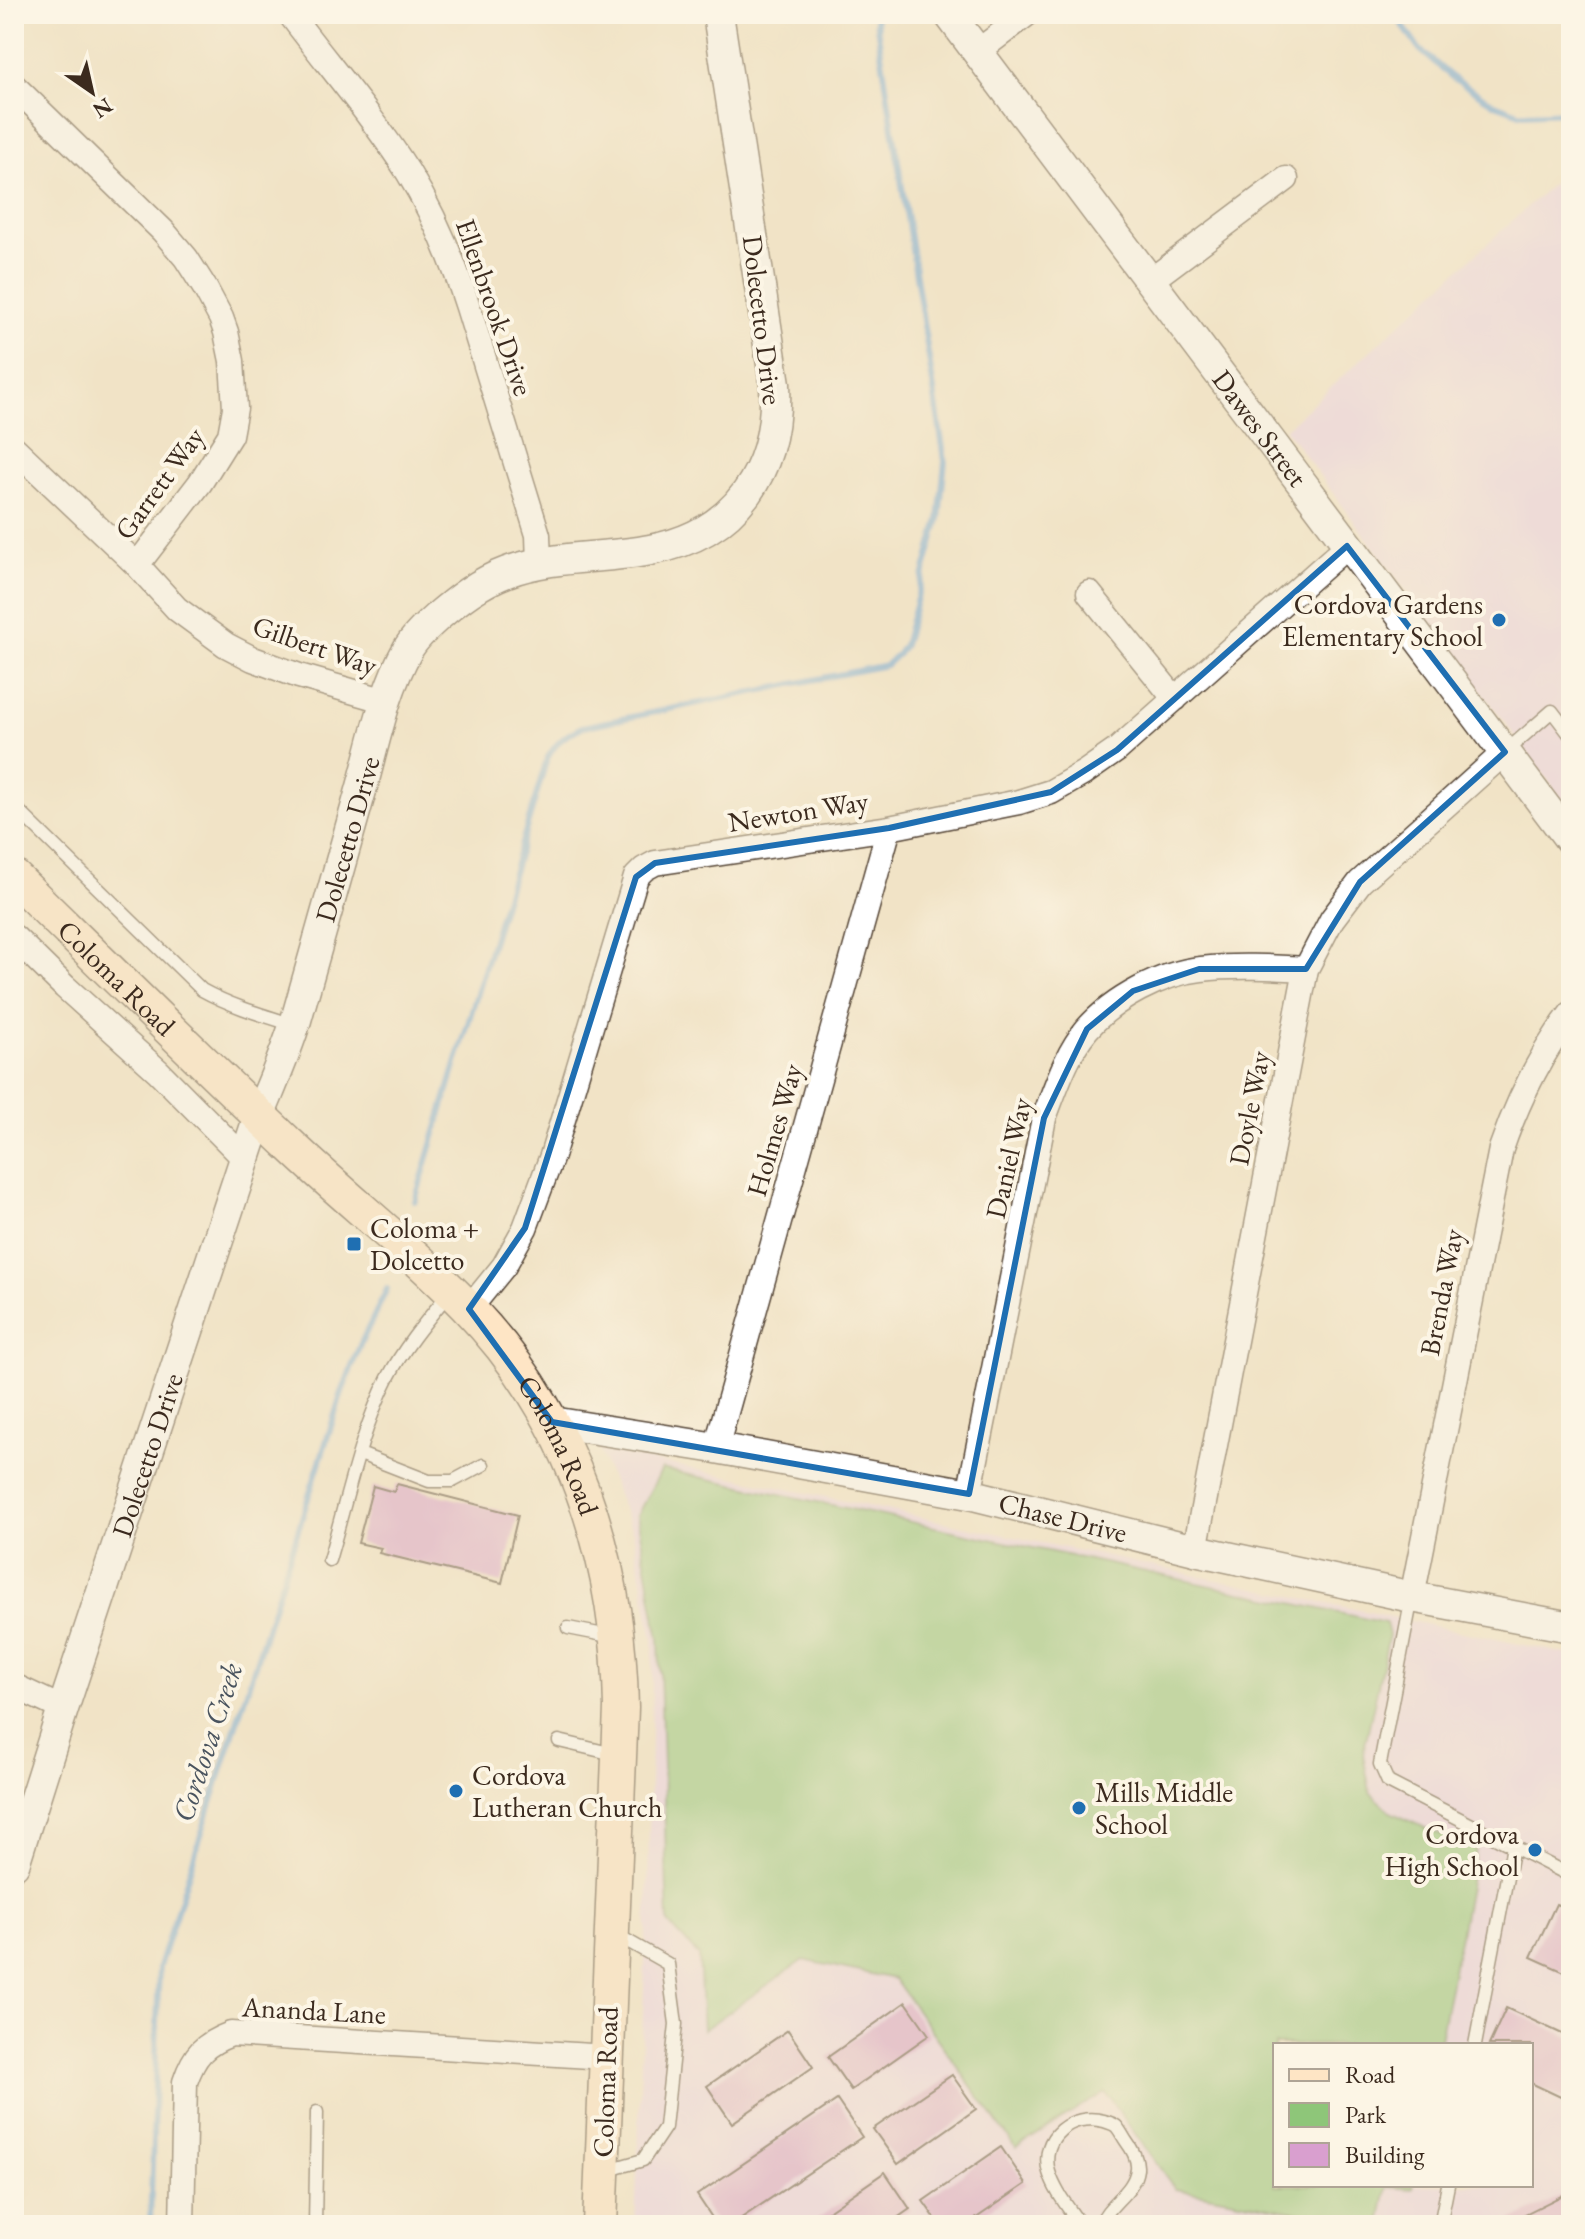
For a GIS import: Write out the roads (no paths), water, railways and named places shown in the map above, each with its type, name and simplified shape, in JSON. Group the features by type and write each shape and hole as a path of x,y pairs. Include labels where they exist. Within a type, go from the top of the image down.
{"main road":[{"name":"Coloma Road","path":"14,877 259,1116 460,1300 503,1349 552,1422 578,1477 597,1533 611,1590 618,1638 621,1695 600,2225"}],"street":[{"name":"Ellenbrook Drive","path":"290,14 383,136 435,221 457,272 538,535 539,564"},
{"name":"Dolecetto Drive","path":"14,1864 259,1116 294,1025 386,701 409,647 429,624 459,598 509,571 680,543 718,522 734,508 755,481 769,451 776,410 775,384 718,14"},
{"name":"Dawes Street","path":"949,14 1571,841"},
{"path":"977,52 1027,14"},
{"name":"Garrett Way","path":"14,86 163,231 186,258 205,288 226,332 232,361 235,408 230,435 200,483 137,565"},
{"path":"1150,281 1286,179"},
{"name":"Gilbert Way","path":"14,448 137,565 177,609 226,645 299,676 386,701"},
{"name":"Newton Way","path":"460,1300 504,1266 525,1228 552,1156 636,877 644,869 655,863 889,828 1019,802 1051,792 1117,750 1347,546"},
{"path":"1089,593 1175,699"},
{"name":"Doyle Way","path":"1195,1550 1306,969 1332,919 1360,882 1505,752"},
{"name":"Holmes Way","path":"716,1448 889,828"},
{"path":"14,937 158,1071 245,1159"},
{"name":"Daniel Way","path":"969,1494 1044,1118 1070,1054 1087,1029 1109,1009 1133,991 1162,980 1199,969 1261,966 1306,969"},
{"name":"Brenda Way","path":"1412,1597 1501,1149 1531,1074 1571,1014"},
{"name":"Chase Drive","path":"552,1422 969,1494 1195,1550 1412,1597 1571,1627"},
{"path":"14,1686 63,1709"},
{"name":"Ananda Lane","path":"182,2225 185,2082 191,2064 203,2049 231,2034 607,2057"}],"lane":[{"path":"1505,752 1552,711 1571,736"},
{"path":"14,806 202,990 243,1009 294,1025"},
{"path":"329,1560 369,1425 388,1379 409,1344 460,1300"},
{"path":"360,1454 429,1481 453,1481 483,1465"},
{"path":"1412,1597 1380,1764 1388,1782 1571,1876"},
{"path":"568,1628 618,1638"},
{"path":"559,1741 619,1755"},
{"path":"1475,2043 1513,1846"},
{"path":"602,2171 643,2160 665,2127 676,2024 668,1964 611,1932"},
{"path":"315,2225 317,2112"},
{"path":"1080,2225 1057,2191 1048,2169 1049,2150 1057,2133 1074,2121 1094,2118 1114,2124 1133,2151 1138,2167 1132,2186 1103,2217 1100,2225"},
{"path":"1440,2225 1448,2187"}],"waterway":[{"path":"415,1201 547,759 558,744 582,727 886,665 904,645 939,519 945,461 875,14"},
{"path":"1395,14 1418,48 1453,78 1495,104 1522,114 1571,112"},
{"name":"Cordova Creek","path":"150,2225 159,1967 341,1395 360,1345 387,1289"}],"place":[{"name":"Cordova Gardens Elementary School","path":"1499,620"},
{"name":"Coloma + Dolcetto","path":"354,1244"},
{"name":"Cordova Lutheran Church","path":"456,1791"},
{"name":"Mills Middle School","path":"1079,1808"},
{"name":"Cordova High School","path":"1535,1850"}]}
